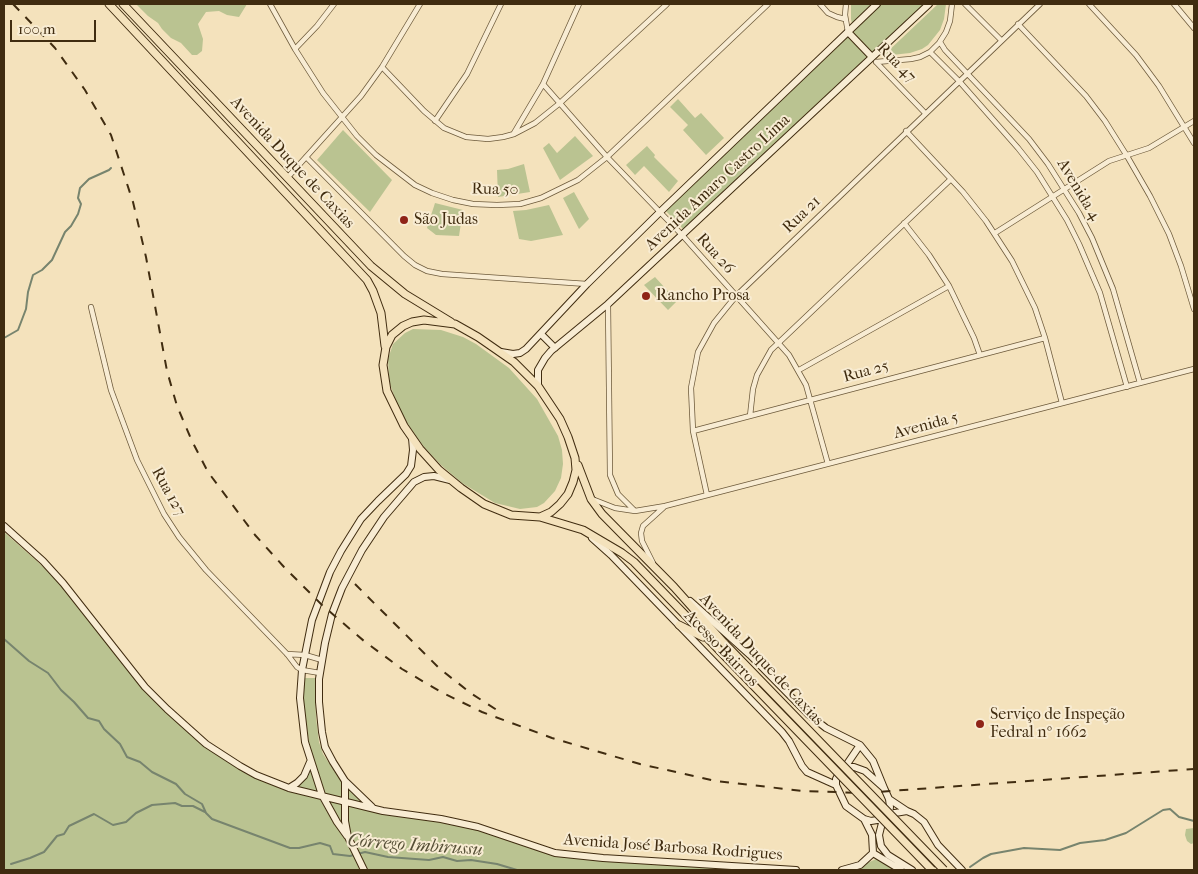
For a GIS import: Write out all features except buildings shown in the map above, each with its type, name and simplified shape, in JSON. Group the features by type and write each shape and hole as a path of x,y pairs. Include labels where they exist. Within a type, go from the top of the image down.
{"main road":[{"name":"Avenida Duque de Caxias","path":"109,4 367,280 381,313 386,347 383,365 387,391 404,426 426,456 450,480 484,504 511,515 540,517 583,530 610,544 634,562 932,870"},
{"name":"Avenida Duque de Caxias","path":"123,4 371,266 405,294 501,352 528,375 538,386 560,419 591,499 608,520 944,870"},
{"path":"386,347 396,331 412,322 424,320 455,324"},
{"path":"540,517 551,512 568,494 576,470 575,458"},
{"path":"679,625 709,640"}],"street":[{"name":"Rua 50","path":"270,4 295,50 323,93 356,136 376,155 415,185 453,200 474,204 497,205 520,204 542,198 578,180 607,157 768,4"},
{"path":"295,50 334,4"},
{"path":"288,177 342,119 382,67 420,4"},
{"path":"436,121 467,74 501,4"},
{"path":"514,134 542,84 579,4"},
{"path":"382,67 436,121 449,131 466,137 488,139 514,134 535,123 560,103 667,4"},
{"path":"820,4 828,13 845,19"},
{"path":"846,4 845,19 848,32"},
{"name":"Avenida Amaro Castro Lima","path":"501,352 513,354 520,353 526,349 587,284 660,212 877,4"},
{"name":"Avenida Amaro Castro Lima","path":"538,386 538,376 544,358 608,305 874,60 928,4"},
{"path":"874,60 911,59 930,52 940,42 950,21 952,4"},
{"path":"965,4 1001,40"},
{"name":"Rua 21","path":"707,495 693,431 691,388 698,352 714,323 736,296 1040,4"},
{"path":"1089,4 1136,55 1159,86 1194,143"},
{"path":"1174,4 1194,28"},
{"path":"1018,24 1086,96 1127,156 1169,234 1193,300 1194,309"},
{"name":"Rua 47","path":"848,32 925,113"},
{"name":"Avenida 4","path":"940,42 945,50 1029,140 1065,189 1092,238 1106,271 1122,318 1140,383"},
{"name":"Avenida 4","path":"930,52 959,80 1018,148 1053,197 1079,244 1100,294 1127,386"},
{"name":"Rua 26","path":"542,84 607,157 779,341 799,370 811,400 828,464"},
{"path":"995,233 1109,161 1149,148 1194,120"},
{"path":"906,131 951,179 995,233 1021,276 1035,308 1045,338 1062,403"},
{"path":"306,157 414,265 427,272 587,284"},
{"path":"750,416 757,375 764,361 779,341 951,179"},
{"path":"904,223 929,255 949,286 980,355"},
{"path":"799,370 949,286"},
{"path":"608,305 610,475 618,494 635,511"},
{"name":"Rua 127","path":"91,307 114,400 136,460 164,514 206,570 287,654 297,667 302,670"},
{"path":"541,334 555,348"},
{"name":"Rua 25","path":"693,431 1045,338"},
{"name":"Avenida 5","path":"591,499 614,508 635,511 665,506 1194,369"},
{"path":"364,870 322,795 310,760 301,720 302,670 312,620 318,601 341,550 361,519 406,474 411,466 412,438"},
{"path":"372,808 345,781 325,747 320,715 320,673 332,614 342,588 362,550 380,523 414,482 434,476 450,480"},
{"name":"Avenida 5","path":"656,569 642,541 641,533 644,526 665,506"},
{"name":"Avenida José Barbosa Rodrigues","path":"4,526 43,561 63,583 145,687 167,710 206,744 256,775 289,788 372,808 459,822 555,853 603,858 796,870"},
{"name":"Acesso Bairros","path":"583,530 611,555 782,732 807,772 836,785"},
{"path":"674,587 750,655 808,714 826,728 860,745 873,761 889,799 889,814"},
{"path":"287,654 304,655 322,660"},
{"path":"302,670 320,673"},
{"path":"860,745 836,778 836,785 846,806 864,819 871,821 883,819 889,814 907,811"},
{"path":"289,788 304,776 310,760"},
{"path":"845,767 865,771 884,788"},
{"path":"345,781 345,821 349,841"},
{"path":"889,799 924,822 938,845 962,870"},
{"path":"864,819 872,835 873,853"},
{"path":"883,819 879,835 881,846 888,855 912,870"},
{"path":"842,870 860,865 873,853"},
{"path":"873,853 901,870"}],"green space":[{"path":"136,4 247,4 239,17 227,15 219,11 206,12 198,24 203,39 202,51 197,55 192,55 181,43 171,38 158,23"},
{"path":"851,4 874,4 852,24"},
{"path":"880,4 926,4 683,229 665,210"},
{"path":"938,4 946,4 944,19 940,30 928,45 910,53 883,56"},
{"path":"678,99 695,118 701,113 724,138 706,155 683,130 688,125 670,107"},
{"path":"343,130 392,180 370,212 317,160"},
{"path":"575,136 593,156 560,180 543,148 549,143 557,153"},
{"path":"647,146 655,155 654,157 678,181 669,192 644,166 635,175 626,165"},
{"path":"524,164 530,192 498,197 497,170"},
{"path":"574,192 589,219 579,229 563,198"},
{"path":"435,203 463,210 459,236 436,235 427,228"},
{"path":"549,205 563,235 531,241 519,239 513,211"},
{"path":"655,277 677,301 668,310 644,285"},
{"path":"413,329 441,330 463,337 476,344 509,368 537,399 558,436 563,464 561,478 555,491 544,503 537,507 520,509 495,503 462,483 424,447 409,426 397,404 389,381 388,359 393,344 405,333"},
{"path":"4,532 59,583 144,690 184,729 205,746 239,768 318,796 362,870 4,870"},
{"path":"304,678 315,678 316,718 319,742 323,754 339,778 359,797 376,808 445,818 541,848 607,858 808,870 368,870 351,838 337,819 323,794 291,786 301,774 311,756 303,701"},
{"path":"1194,828 1194,843 1191,844 1187,841 1185,835 1186,829"},
{"path":"876,859 898,870 841,870 863,865"}],"waterway":[{"path":"4,338 18,330 26,309 33,275 42,270 52,260 65,232 78,214 81,204 78,198 80,188 89,179 111,168"},
{"name":"Córrego Imbirussu","path":"4,639 29,661 48,673 61,690 88,718 99,721 104,729 120,744 127,757 140,762 152,772 176,784 185,794 202,804 206,813 212,819 290,848 320,843 330,846 333,854 350,856 365,852 388,857 429,860 443,857 457,861 471,860 497,864 517,870"},
{"path":"11,864 44,852 57,836 64,834 69,826 94,814 113,825 126,822 136,813 152,805 175,803 182,806 193,806 205,812"},
{"name":"Córrego Imbirussu","path":"970,867 991,854 1024,848 1060,850 1080,843 1105,840 1126,833 1163,810 1170,809 1179,817 1194,821"}],"railway":[{"path":"13,4 55,48 85,90 111,135 133,202 146,257 167,371 177,406 208,472 255,535 284,567 322,605 364,641 402,669 441,692 482,712 552,738 640,764 716,781 803,791 863,793 1194,769"},
{"path":"355,584 440,669 472,694 503,714"}],"place":[{"name":"São Judas","path":"404,220"},
{"name":"Rancho Prosa","path":"646,296"},
{"name":"Serviço de Inspeção Fedral nº 1662","path":"980,724"}]}
